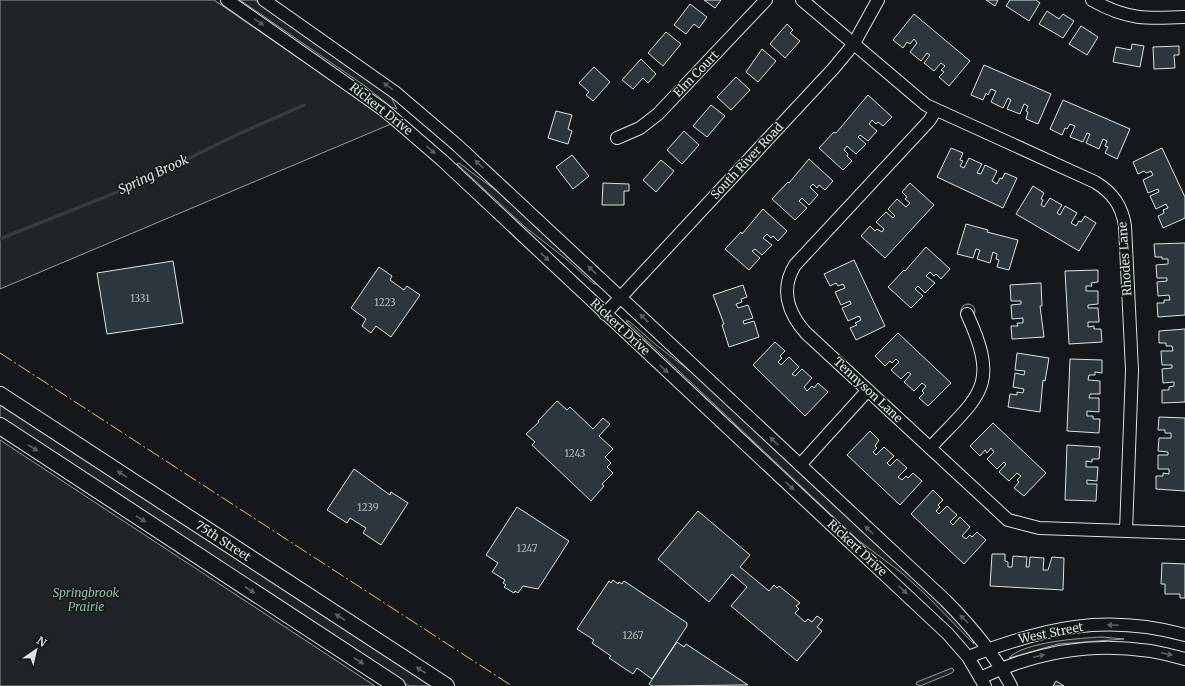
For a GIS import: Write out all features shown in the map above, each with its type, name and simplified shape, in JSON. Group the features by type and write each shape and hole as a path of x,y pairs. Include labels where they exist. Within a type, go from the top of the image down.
{"main road":[{"name":"75th Street","path":"0,395 446,686"},
{"path":"0,426 397,686"}],"street":[{"name":"Rickert Drive","path":"227,0 384,110 442,161 915,602 948,634 968,657 982,682"},
{"name":"Rickert Drive","path":"264,0 365,70 427,118 621,296 945,600 972,627 1002,668 1011,686"},
{"name":"Elm Court","path":"617,138 640,128 658,114 766,0"},
{"name":"Rhodes Lane","path":"802,0 914,96 936,110 1095,182 1110,192 1119,205 1124,226 1132,370 1126,531"},
{"name":"South River Road","path":"605,314 813,91 853,45 878,0"},
{"path":"1092,0 1124,15 1141,18 1185,17"},
{"name":"Tennyson Lane","path":"936,110 929,121 801,257 789,276 787,298 794,318 806,333 992,506 1014,523 1039,528 1185,533"},
{"path":"930,448 975,399 984,381 985,368 979,339 967,314"},
{"path":"800,465 868,390"},
{"name":"West Street","path":"968,657 1037,633 1088,625 1152,628 1185,635"},
{"name":"West Street","path":"982,682 1002,668 1033,657 1058,651 1096,647 1134,648 1185,659"}],"green space":[{"path":"0,0 214,0 355,97 391,124 0,289"},
{"path":"240,0 255,0 371,81 391,97 397,109 391,107 365,86"},
{"path":"459,163 505,197 597,284 594,284 566,259 525,227 457,164"},
{"path":"965,304 971,304 975,308 975,314 971,318 965,318 961,314 961,308"},
{"path":"626,321 629,321 655,344 703,381 955,618 972,638 974,644 924,593 903,574 858,540"},
{"path":"0,402 436,686 409,686 0,419"},
{"name":"Springbrook Prairie","path":"0,440 375,686 0,686"},
{"path":"1102,637 1124,639 1058,644 1009,658 1026,648 1039,645 1081,638"},
{"path":"952,668 954,670 952,673 920,686 916,684 917,682"}],"building":[{"path":"704,0 721,0 715,8"},
{"path":"986,0 998,0 995,6"},
{"path":"1010,0 1036,0 1040,3 1029,21 1006,6"},
{"path":"690,4 707,17 699,28 694,24 686,34 674,25"},
{"path":"1047,11 1059,19 1063,14 1074,21 1063,38 1039,24"},
{"path":"914,14 970,61 949,86 939,77 944,72 941,70 945,66 941,63 934,71 924,63 930,55 927,53 921,61 910,52 917,43 914,39 910,44 907,42 903,48 893,40"},
{"path":"787,24 793,30 790,33 800,41 785,58 770,44"},
{"path":"1081,26 1098,37 1087,55 1069,44"},
{"path":"666,32 681,44 663,66 648,53"},
{"path":"1132,44 1144,46 1140,67 1113,62 1116,47 1131,50"},
{"path":"1179,46 1179,55 1174,55 1175,68 1154,69 1153,47"},
{"path":"762,49 776,61 758,82 746,72"},
{"path":"641,59 656,74 648,83 643,78 633,89 622,80"},
{"path":"984,65 1051,94 1038,124 1026,119 1028,112 1026,111 1028,106 1024,104 1020,114 1007,109 1011,100 1008,98 1003,108 991,102 996,91 991,89 988,95 986,93 983,100 971,95"},
{"path":"594,67 610,82 593,101 586,95 589,92 579,83"},
{"path":"736,77 750,90 731,110 717,97"},
{"path":"868,95 892,117 883,126 878,122 876,124 872,120 869,124 877,131 868,141 860,135 858,137 866,144 856,154 847,146 844,150 852,161 843,170 819,148 834,132 836,133"},
{"path":"1063,100 1130,129 1117,159 1105,153 1108,147 1105,146 1107,141 1103,139 1099,149 1086,143 1090,134 1087,133 1083,142 1070,137 1075,126 1070,124 1067,129 1065,128 1062,135 1050,129"},
{"path":"711,105 725,116 707,137 693,126"},
{"path":"556,111 572,115 568,129 572,131 568,144 548,138"},
{"path":"684,131 699,145 682,164 667,150"},
{"path":"951,148 963,153 960,160 963,161 960,166 964,168 969,158 982,164 977,173 981,174 985,165 997,171 992,181 997,184 1005,173 1017,178 1003,208 937,177"},
{"path":"1162,148 1185,197 1185,218 1163,228 1158,216 1164,213 1163,210 1168,208 1166,204 1156,209 1150,196 1159,192 1158,189 1148,193 1143,180 1153,175 1151,171 1146,173 1144,171 1138,174 1133,162"},
{"path":"572,155 589,176 573,189 556,167"},
{"path":"809,159 833,181 825,190 819,185 817,188 813,184 810,187 818,195 809,205 802,198 799,201 807,208 795,220 772,199 788,182 789,183"},
{"path":"661,160 674,171 656,192 643,180"},
{"path":"603,183 629,184 629,191 624,191 624,205 602,205"},
{"path":"910,183 934,205 885,258 861,236 870,226 875,231 877,229 882,232 884,229 876,222 886,212 893,218 895,216 888,209 897,199 906,207 910,203 905,199 907,197 902,192"},
{"path":"1033,186 1044,193 1041,199 1043,200 1041,205 1044,207 1050,198 1062,205 1057,213 1060,215 1065,206 1077,213 1071,223 1076,226 1085,216 1096,223 1079,251 1016,214"},
{"path":"763,209 787,231 778,241 773,236 771,238 767,234 763,238 772,245 762,255 755,249 752,251 760,258 749,270 725,249 741,232 742,234"},
{"path":"966,224 988,230 987,232 1018,240 1009,270 997,267 999,260 996,259 997,254 993,252 990,263 977,259 980,250 976,249 973,258 957,254"},
{"path":"1185,243 1185,315 1158,317 1157,303 1164,303 1164,300 1170,300 1169,295 1158,296 1157,282 1167,281 1167,278 1157,278 1156,265 1168,264 1168,259 1155,257 1154,244"},
{"path":"926,247 950,269 941,279 936,274 934,276 930,272 926,276 935,283 925,293 918,286 915,289 923,296 911,308 888,287 904,270 905,271"},
{"path":"854,260 885,326 856,340 850,328 857,325 855,323 861,320 859,316 848,321 842,308 851,304 850,301 841,305 835,292 845,288 843,284 838,286 836,283 830,286 824,274"},
{"path":"173,261 183,323 107,334 97,273"},
{"path":"379,267 392,276 390,280 404,290 407,286 420,295 391,337 376,326 371,333 362,326 366,319 351,308"},
{"path":"1098,270 1098,282 1091,283 1092,286 1086,286 1086,291 1098,291 1098,304 1088,305 1088,308 1098,308 1099,322 1088,322 1088,327 1094,326 1094,329 1101,329 1102,342 1069,344 1065,271"},
{"path":"1041,283 1042,306 1040,306 1044,337 1012,339 1011,326 1018,326 1017,323 1023,323 1023,318 1012,319 1011,305 1021,304 1021,301 1011,301 1010,285"},
{"path":"743,285 747,297 741,299 742,302 736,304 738,308 748,305 753,318 743,321 744,324 754,321 759,337 729,347 722,325 724,324 713,295"},
{"path":"1185,329 1185,402 1162,403 1162,390 1169,390 1169,387 1174,386 1174,382 1163,383 1162,369 1172,368 1172,365 1162,365 1161,351 1173,351 1172,346 1166,346 1166,343 1159,343 1159,331"},
{"path":"898,333 951,383 928,406 919,398 924,393 922,391 926,386 922,383 914,391 904,382 911,374 908,372 901,379 891,370 899,362 896,359 892,363 890,361 885,366 875,356"},
{"path":"775,342 785,351 780,356 782,358 778,362 781,365 789,357 799,367 792,374 795,376 802,369 812,378 804,387 807,391 812,386 814,388 818,383 828,392 805,416 753,365"},
{"path":"1017,353 1049,358 1045,381 1043,380 1040,412 1008,407 1010,394 1017,395 1017,392 1023,393 1024,389 1013,387 1015,373 1024,375 1025,371 1015,370"},
{"path":"1070,359 1102,360 1102,373 1095,372 1095,375 1089,375 1088,380 1100,381 1100,394 1090,394 1089,398 1099,398 1099,412 1087,411 1087,416 1093,416 1093,419 1100,419 1099,433 1067,431"},
{"path":"557,401 567,410 570,407 593,429 603,418 610,424 599,436 613,449 605,457 611,463 607,467 613,473 602,484 604,486 591,501 532,445 535,442 526,434 539,422 538,421"},
{"path":"1159,417 1185,418 1185,491 1156,489 1156,476 1163,476 1163,473 1169,474 1169,469 1158,469 1158,455 1168,455 1168,452 1158,451 1159,438 1171,438 1171,433 1165,433 1165,430 1158,430"},
{"path":"993,423 1046,473 1024,496 1014,488 1019,482 1017,480 1021,476 1017,473 1009,481 999,472 1006,464 1004,462 997,469 987,459 994,452 991,448 987,453 985,450 980,456 970,446"},
{"path":"870,431 879,440 875,446 877,448 873,452 876,455 884,447 894,456 887,463 890,466 897,459 907,468 898,477 902,480 906,476 908,478 913,473 922,481 900,505 847,455"},
{"path":"1067,445 1100,447 1099,459 1092,459 1092,462 1086,461 1086,467 1098,467 1097,481 1087,480 1087,484 1097,484 1096,501 1065,500"},
{"path":"354,469 390,495 391,492 408,503 381,545 363,533 366,528 350,518 347,523 327,510"},
{"path":"933,490 943,500 938,505 940,507 936,511 939,514 947,506 957,515 950,522 953,525 960,517 970,527 962,536 966,539 970,535 972,537 977,532 986,540 964,564 911,514"},
{"path":"517,507 569,541 538,589 523,586 518,593 515,591 514,593 504,587 506,585 503,583 505,580 492,572 498,563 486,555"},
{"path":"698,511 750,555 740,567 769,591 774,585 777,588 779,586 800,603 796,606 799,609 795,613 805,622 808,619 812,622 817,616 823,620 817,627 822,631 797,661 731,606 747,587 732,574 709,602 658,559"},
{"path":"992,554 1005,554 1005,561 1008,562 1008,567 1012,567 1013,556 1027,557 1026,567 1029,567 1030,557 1044,558 1043,570 1048,570 1052,557 1064,558 1063,590 990,586"},
{"path":"1162,563 1185,564 1185,598 1180,598 1180,594 1165,594 1165,584 1161,584"},
{"path":"613,580 618,584 619,582 622,584 624,581 687,623 687,626 652,679 637,668 633,674 609,658 611,656 592,643 594,640 577,629 609,581 611,583"},
{"path":"677,642 684,647 686,644 748,685 652,686 649,684"},
{"path":"1056,681 1064,686 1053,686"}],"waterway":[{"name":"Spring Brook","path":"0,239 135,185 234,136 304,105"}],"power":[{"path":"0,353 512,686"}]}
